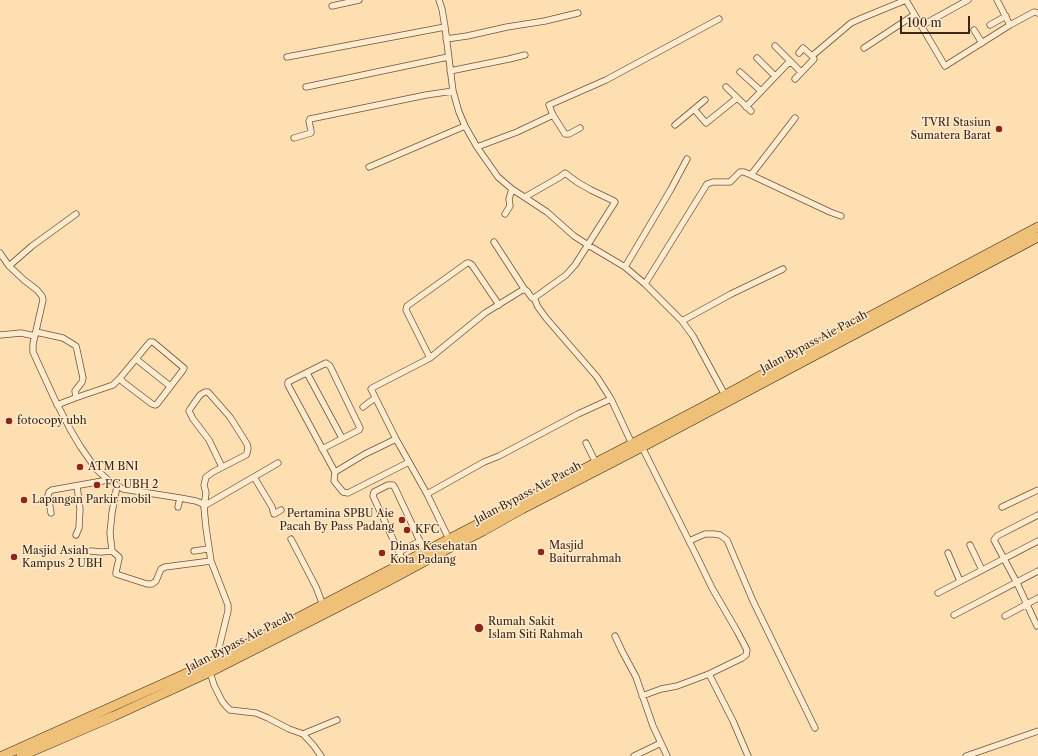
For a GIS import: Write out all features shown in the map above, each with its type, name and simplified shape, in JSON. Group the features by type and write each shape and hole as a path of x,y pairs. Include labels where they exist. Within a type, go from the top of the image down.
{"highway":[{"path":"2,756 167,687 216,660 261,641 323,605 449,539 576,477 596,463 725,395 790,358 943,282 1038,227"},
{"name":"Jalan Bypass Aie Pacah","path":"21,756 167,687 210,672 261,641 384,583 483,531 576,477 642,447 943,282 1038,237"}],"street":[{"path":"332,6 359,0"},
{"path":"439,0 445,27 453,91 459,112 464,126 498,177 512,189 547,212 574,236 588,246 625,267 645,284 682,321 693,336 725,395"},
{"path":"812,56 855,21 906,0 945,66 1010,25 1034,12 1038,13"},
{"path":"921,26 968,0"},
{"path":"997,0 1010,25"},
{"path":"446,39 545,21 578,13"},
{"path":"864,48 914,14"},
{"path":"990,25 1006,16"},
{"path":"580,128 565,134 553,115 549,105 602,82 719,20"},
{"path":"287,57 445,27"},
{"path":"974,30 982,43"},
{"path":"774,46 802,72"},
{"path":"795,79 814,59 803,48 799,53"},
{"path":"450,71 509,60 525,55"},
{"path":"306,87 448,57"},
{"path":"757,58 775,76"},
{"path":"746,107 790,61"},
{"path":"740,72 760,91"},
{"path":"726,87 751,112"},
{"path":"294,138 311,132 310,119 426,95 453,91"},
{"path":"694,110 706,123 737,98"},
{"path":"675,126 705,100"},
{"path":"477,147 517,132 553,115"},
{"path":"751,175 795,118"},
{"path":"369,167 464,126"},
{"path":"625,267 687,159"},
{"path":"645,284 707,184 713,182 730,182 740,172 751,175 841,216"},
{"path":"525,197 565,173 571,179 614,200 615,202 575,265 566,275 534,298"},
{"path":"505,214 510,206 508,199 512,189"},
{"path":"9,266 32,246 76,214"},
{"path":"494,242 525,290 534,298 538,307 546,318 596,376 611,399 632,444"},
{"path":"0,253 9,266 42,296 43,300 33,352 57,405 90,462 108,480 117,486 136,491 196,501 203,505"},
{"path":"430,358 406,310 407,306 467,263 472,265 499,305"},
{"path":"682,321 731,294 783,269"},
{"path":"449,539 427,494 396,439 371,390 372,388 430,358 485,314 524,289 525,290"},
{"path":"0,335 21,333 36,334 62,338 76,346 83,378 82,382 75,391 76,397"},
{"path":"57,405 113,385 149,342 153,342 183,367 183,370 155,405 120,378"},
{"path":"136,359 170,386"},
{"path":"322,449 359,430 360,427 328,363 325,363 288,382 288,385 322,449 335,472 334,481 343,492 348,493 409,462"},
{"path":"307,373 342,438"},
{"path":"216,660 228,611 228,605 208,550 203,505 206,493 204,485 206,477 246,454 248,448 230,417 208,392 205,392 200,395 189,411 193,419 209,440 222,467"},
{"path":"363,407 375,398"},
{"path":"427,494 484,462 499,456 578,414 611,399"},
{"path":"335,472 365,454 396,439"},
{"path":"586,443 596,463"},
{"path":"642,447 712,588 745,646 747,653 742,658 709,674 677,686 661,689 642,696"},
{"path":"203,505 278,463"},
{"path":"254,476 272,507 274,514 281,510"},
{"path":"51,513 48,495 49,492 108,480"},
{"path":"404,563 373,496 374,492 388,485 393,485 425,552"},
{"path":"76,535 79,528 80,509 77,486"},
{"path":"117,486 110,533 112,551 119,557 116,574 147,584 152,584 155,583 161,569 165,567 211,561"},
{"path":"1002,507 1037,491"},
{"path":"178,507 180,498"},
{"path":"1037,626 1017,582 994,538 1038,515"},
{"path":"689,541 705,534 720,535 727,540 753,601 815,728"},
{"path":"291,540 316,587 323,605"},
{"path":"399,552 420,541"},
{"path":"938,593 1038,541"},
{"path":"970,545 982,570"},
{"path":"194,551 208,550"},
{"path":"91,551 112,551"},
{"path":"948,553 960,581"},
{"path":"954,615 1038,571"},
{"path":"1005,616 1038,598"},
{"path":"615,636 636,677 653,726 667,756"},
{"path":"210,672 214,685 222,701 230,710 256,713 302,734 314,746 321,756"},
{"path":"709,674 734,721 748,756"},
{"path":"302,734 338,720"},
{"path":"969,756 1038,731"},
{"path":"634,756 660,743"}],"place":[{"name":"TVRI Stasiun Sumatera Barat","path":"999,129"},
{"name":"fotocopy ubh","path":"9,421"},
{"name":"ATM BNI","path":"80,467"},
{"name":"FC UBH 2","path":"97,485"},
{"name":"Lapangan Parkir mobil","path":"24,500"},
{"name":"Pertamina SPBU Aie Pacah By Pass Padang","path":"402,520"},
{"name":"KFC","path":"407,530"},
{"name":"Masjid Baiturrahmah","path":"541,552"},
{"name":"Dinas Kesehatan Kota Padang","path":"382,553"},
{"name":"Masjid Asiah Kampus 2 UBH","path":"14,557"},
{"name":"Rumah Sakit Islam Siti Rahmah","path":"479,628"}]}
